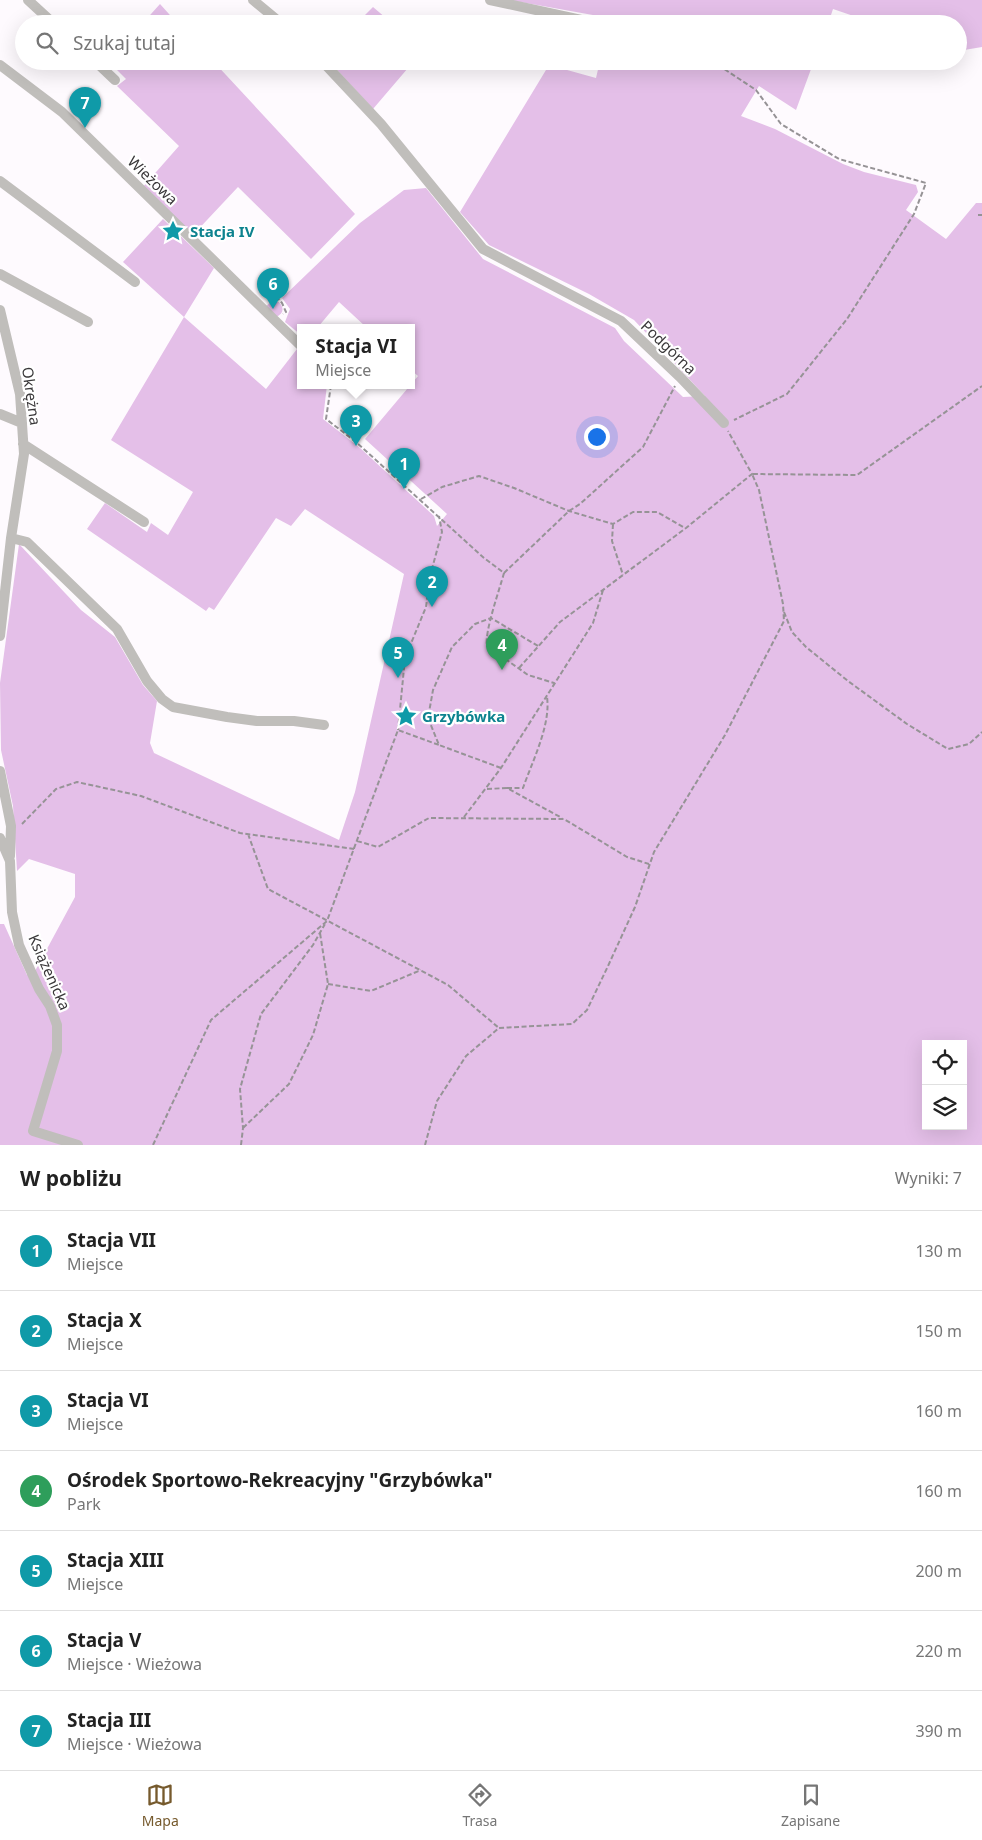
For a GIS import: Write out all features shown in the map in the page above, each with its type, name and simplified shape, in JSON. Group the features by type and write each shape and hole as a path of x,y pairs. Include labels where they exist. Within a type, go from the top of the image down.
{"street":[{"path":"28,0 44,15"},
{"path":"253,0 271,15"},
{"path":"490,0 562,15"},
{"name":"Wieżowa","path":"0,65 62,112 297,342"},
{"path":"104,70 115,80"},
{"name":"Podgórna","path":"330,70 381,124 482,249 621,321 680,377 724,423"},
{"path":"0,181 135,282"},
{"path":"0,274 88,322"},
{"name":"Okrężna","path":"0,310 20,394 24,454 11,538 0,636"},
{"path":"0,414 22,423"},
{"path":"23,444 144,522"},
{"path":"11,538 27,542 117,629 147,681 162,699 173,707 242,719 324,725"},
{"path":"0,771 11,835 10,861"},
{"path":"0,836 11,835"},
{"name":"Książenicka","path":"0,836 10,861 12,912 19,945 39,989 50,1006 57,1025 57,1051 33,1131 78,1145"}],"path":[{"path":"425,1145 437,1101 466,1056 500,1028 572,1024 587,1010 635,907 654,852 725,735 784,621 759,490 724,423 787,394 846,319 914,214 926,183 839,159 781,124 756,90 726,70"},
{"path":"276,296 282,302 286,312 276,321"},
{"path":"554,683 528,675 487,646 486,641 491,618 504,573 569,511 580,504 643,447 680,377"},
{"path":"519,668 560,622 686,528 752,474 857,475 982,386"},
{"path":"330,389 326,419 356,442 484,558 504,573"},
{"path":"421,499 442,487 479,476 514,488 569,511 613,524 633,512 657,512 686,528"},
{"path":"241,1145 243,1128 240,1089 261,1014 313,945 327,921 398,730 405,658 426,607 430,576 442,532 439,516"},
{"path":"613,524 612,541 623,575"},
{"path":"464,817 501,768 593,623 603,590"},
{"path":"783,610 792,632 806,647 848,681 907,724 948,749 969,744 982,732"},
{"path":"491,618 538,646"},
{"path":"439,745 428,718 433,690 452,647 475,624 491,618"},
{"path":"486,789 523,788 544,726 548,707 547,696"},
{"path":"398,730 501,768"},
{"path":"11,835 56,789 77,782 142,796 240,833 354,848"},
{"path":"507,788 627,857 650,864"},
{"path":"357,841 378,847 429,818 464,817 564,820"},
{"path":"248,834 268,889 448,985 500,1028"},
{"path":"153,1145 211,1020 327,921"},
{"path":"243,1128 289,1084 313,1034 328,984 320,933"},
{"path":"328,984 371,991 420,970"}],"shaded area":[{"path":"509,0 982,0 982,47 967,50 967,15 851,15 833,9 831,15 593,15"},
{"path":"160,4 170,15 150,15"},
{"path":"373,7 382,15 365,15"},
{"path":"117,70 221,70 355,214 311,259 238,187 192,236 142,188 179,146 117,86 126,79"},
{"path":"337,70 406,70 373,109"},
{"path":"546,70 567,70 596,78 598,70 811,70 796,110 759,86 741,116 775,129 843,164 864,172 916,185 918,192 906,210 946,239 976,203 982,203 982,1145 0,1145 0,924 4,924 27,975 35,971 75,897 75,874 29,859 17,871 13,806 1,750 0,683 19,544 81,610 115,637 143,685 157,701 150,743 154,753 339,840 355,792 404,574 305,509 291,526 276,518 214,610 209,607 206,611 87,529 105,503 147,532 151,523 168,535 193,492 111,440 184,317 266,389 297,349 297,389 327,389 323,419 359,447 434,516 437,526 447,514 365,439 407,389 415,389 415,380 418,376 415,373 415,324 363,324 339,302 321,324 297,324 297,332 285,322 290,309 282,298 360,223 404,190 426,188 483,259 615,328 624,341 683,397 705,396 634,320 589,294 489,245 460,212"},
{"path":"163,219 214,268 184,317 123,262"},
{"path":"271,302 279,302 283,309 282,313 276,317 265,307"}],"place":[{"name":"Stacja III","path":"85,128"},
{"name":"Stacja IV","path":"173,231"},
{"name":"Stacja V","path":"273,309"},
{"name":"Stacja VI","path":"356,446"},
{"name":"Stacja VII","path":"404,489"},
{"name":"Stacja X","path":"432,607"},
{"name":"Ośrodek Sportowo-Rekreacyjny \"Grzybówka\"","path":"502,670"},
{"name":"Stacja XIII","path":"398,678"},
{"name":"Grzybówka","path":"406,716"}]}
